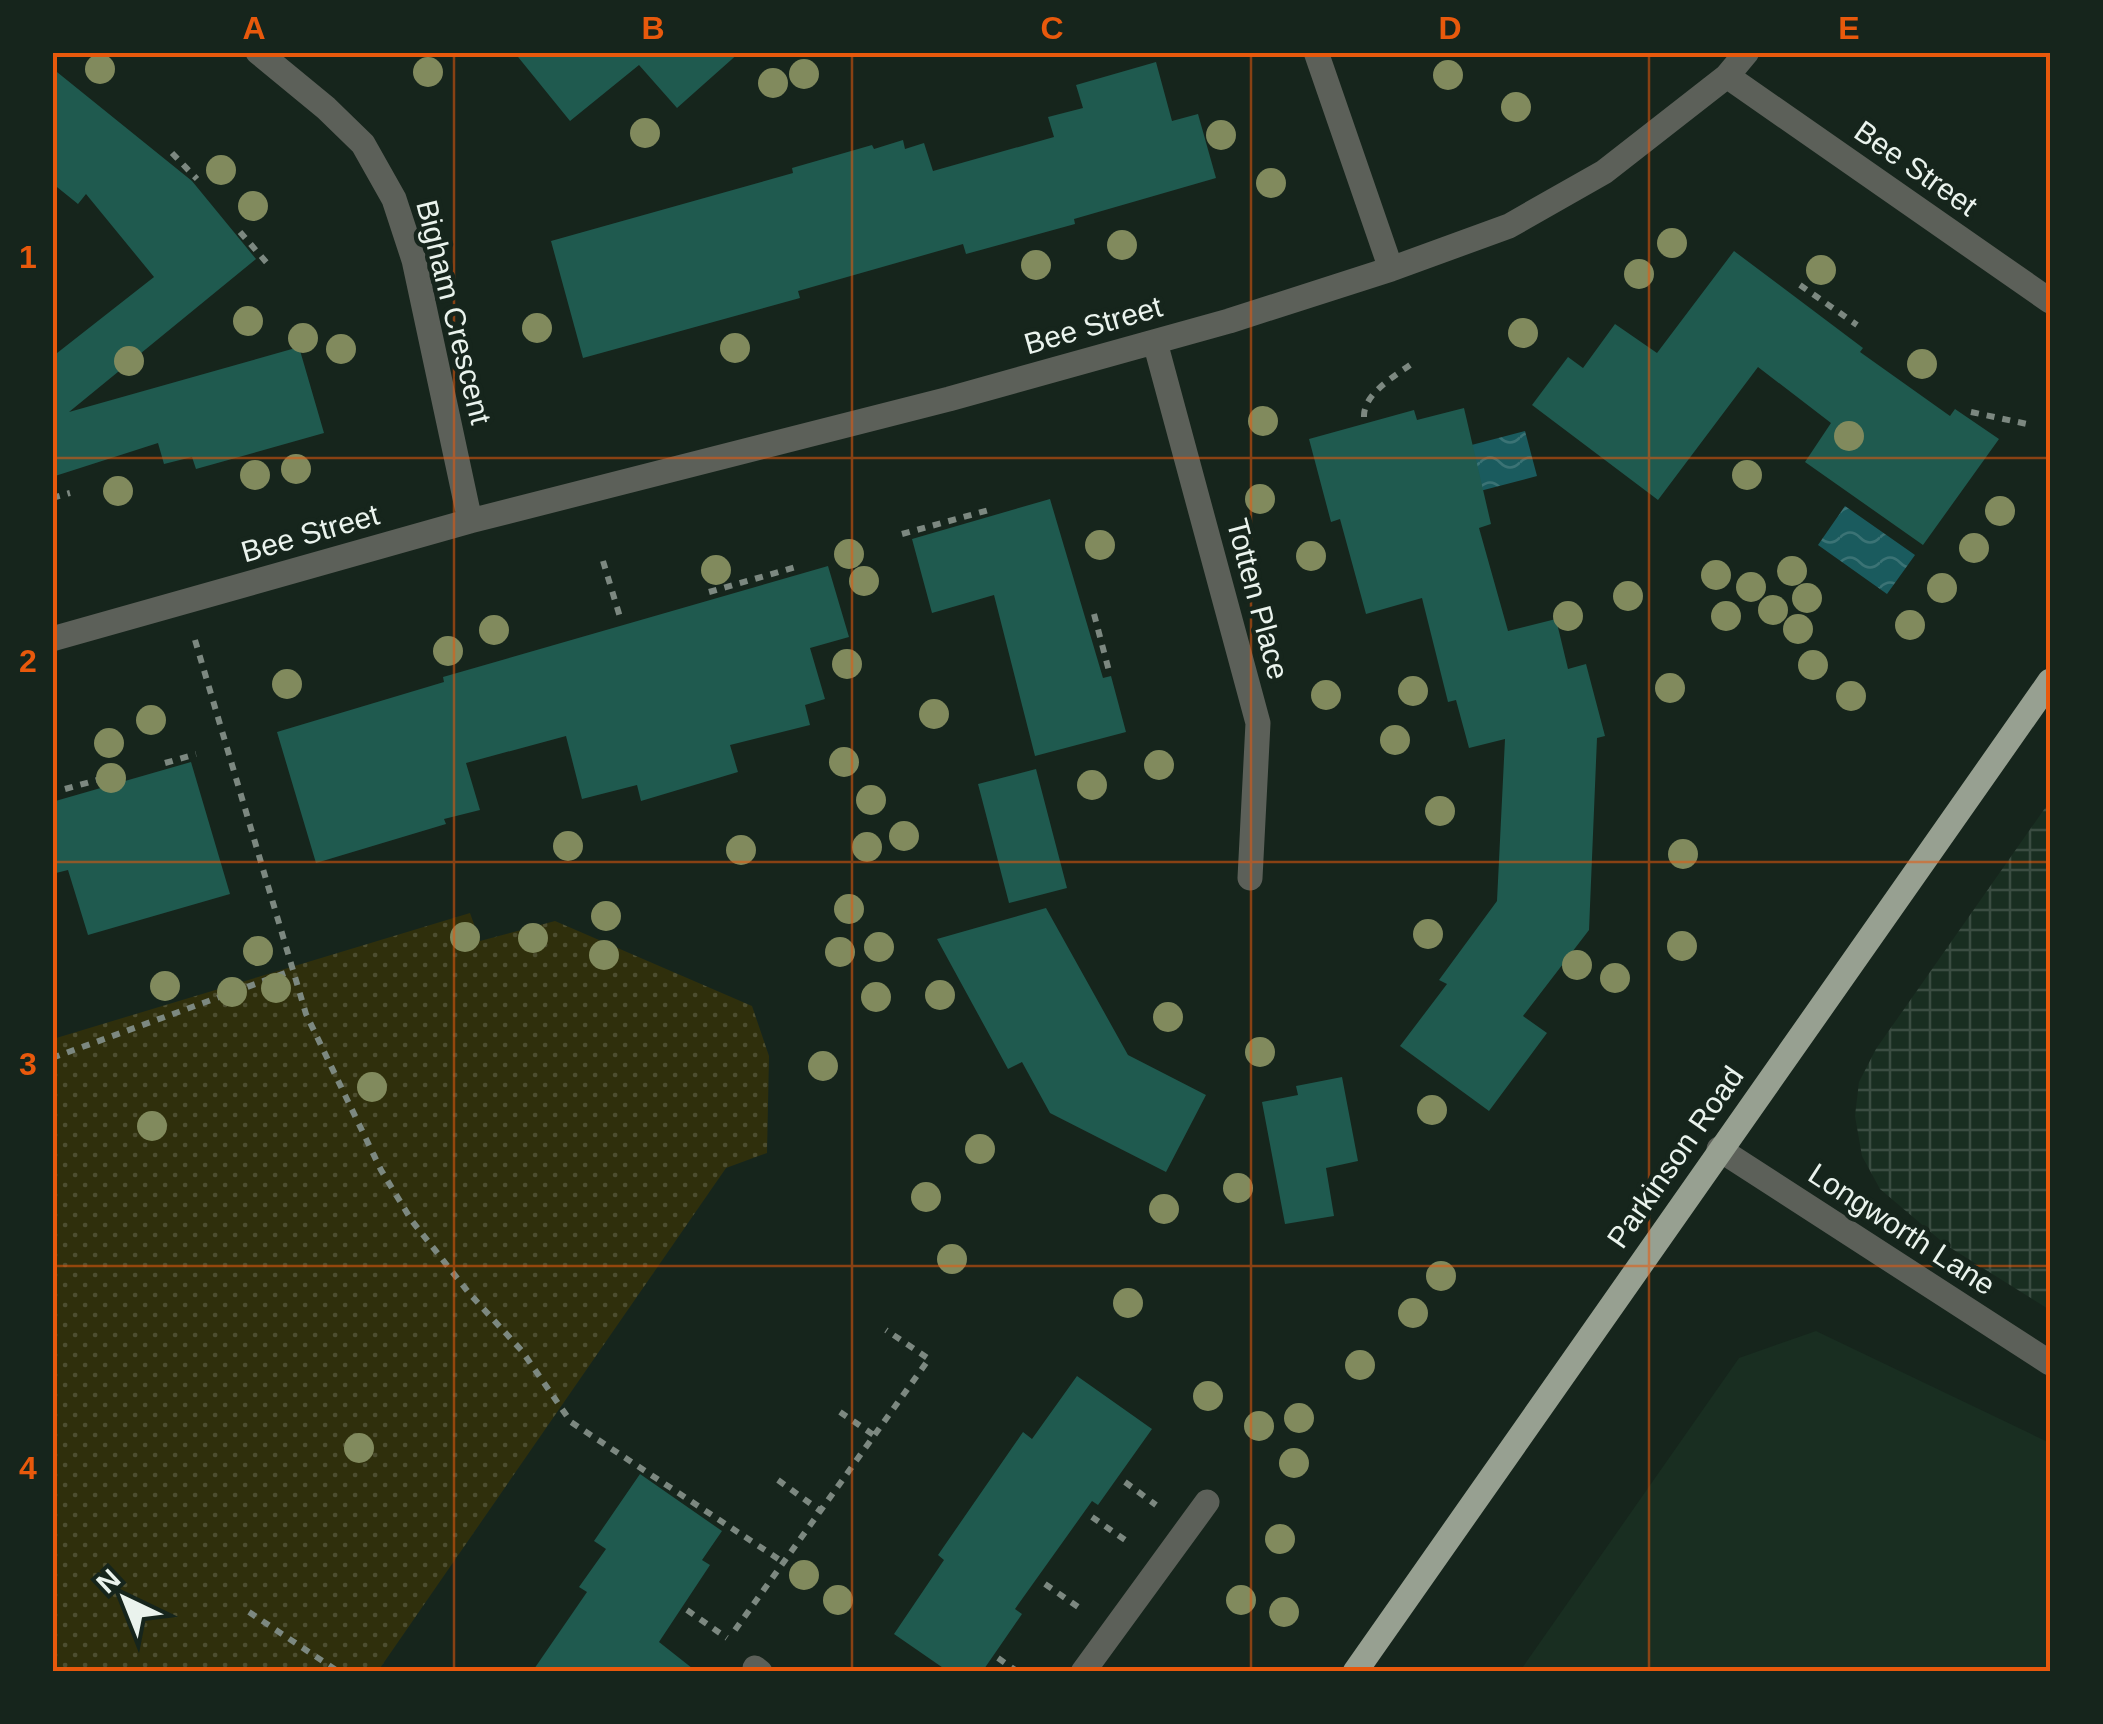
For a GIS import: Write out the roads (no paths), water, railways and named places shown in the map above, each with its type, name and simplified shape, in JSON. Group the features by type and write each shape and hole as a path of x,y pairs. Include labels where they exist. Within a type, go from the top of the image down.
{"main road":[{"name":"Parkinson Road","path":"1354,1672 2050,682"}],"street":[{"name":"Bigham Crescent","path":"258,52 364,144 394,199 414,260 470,522"},
{"path":"1316,52 1391,269"},
{"path":"1727,76 1746,52"},
{"name":"Bee Street","path":"52,638 470,522 950,400 1391,269 1509,226 1560,198 1646,141 1727,76 2050,302"},
{"name":"Totten Place","path":"1155,342 1258,723 1250,878"},
{"name":"Longworth Lane","path":"1720,1149 2050,1363"},
{"path":"1083,1672 1207,1502"}],"water":[{"path":"1525,431 1537,476 1453,498 1441,453"},
{"path":"1845,506 1915,555 1887,594 1818,545"}]}
